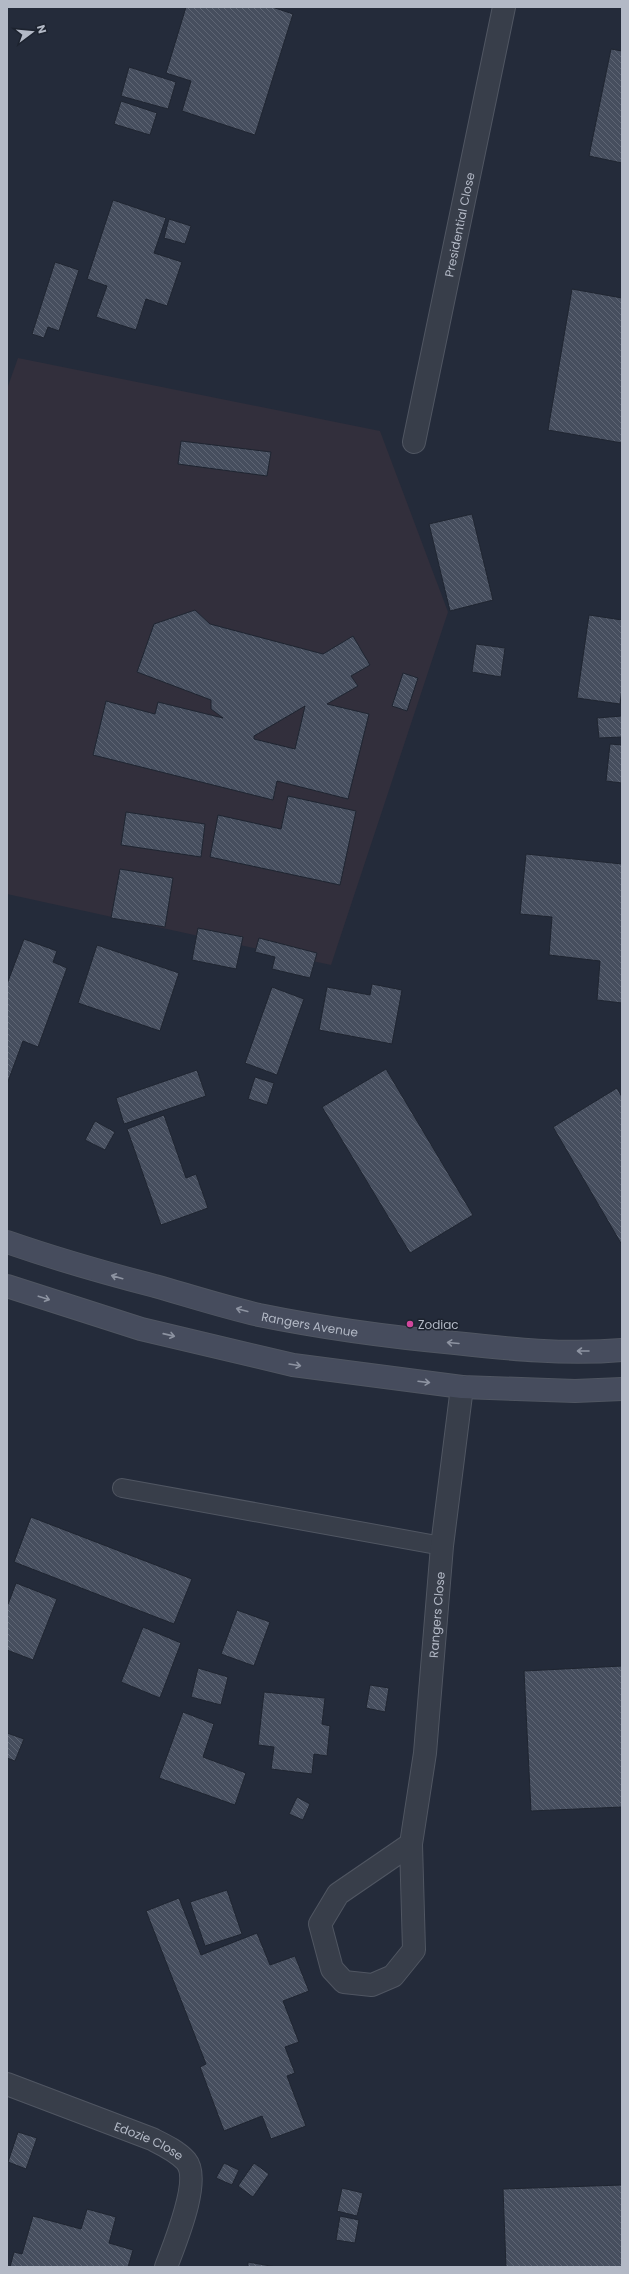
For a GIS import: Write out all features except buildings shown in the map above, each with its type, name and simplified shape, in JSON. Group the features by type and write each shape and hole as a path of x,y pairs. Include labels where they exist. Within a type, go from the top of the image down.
{"main road":[{"name":"Rangers Avenue","path":"7,1242 117,1277 187,1296 257,1314 312,1324 406,1339 507,1348 583,1351 622,1350"},
{"path":"7,1286 141,1329 293,1365 462,1386 575,1391 622,1389"}],"street":[{"name":"Presidential Close","path":"414,442 504,7"},
{"name":"Rangers Close","path":"411,1844 338,1894 320,1924 332,1969 344,1982 372,1985 393,1976 414,1950 411,1844 425,1753 442,1546 462,1386"},
{"name":"Edozie Close","path":"7,2084 152,2139 172,2149 187,2162 192,2185 187,2206 166,2267"}],"lane":[{"path":"122,1488 442,1546"}],"shaded area":[{"path":"18,358 380,431 448,612 331,965 7,894 7,389"}],"place":[{"name":"Zodiac","path":"410,1324"}]}
